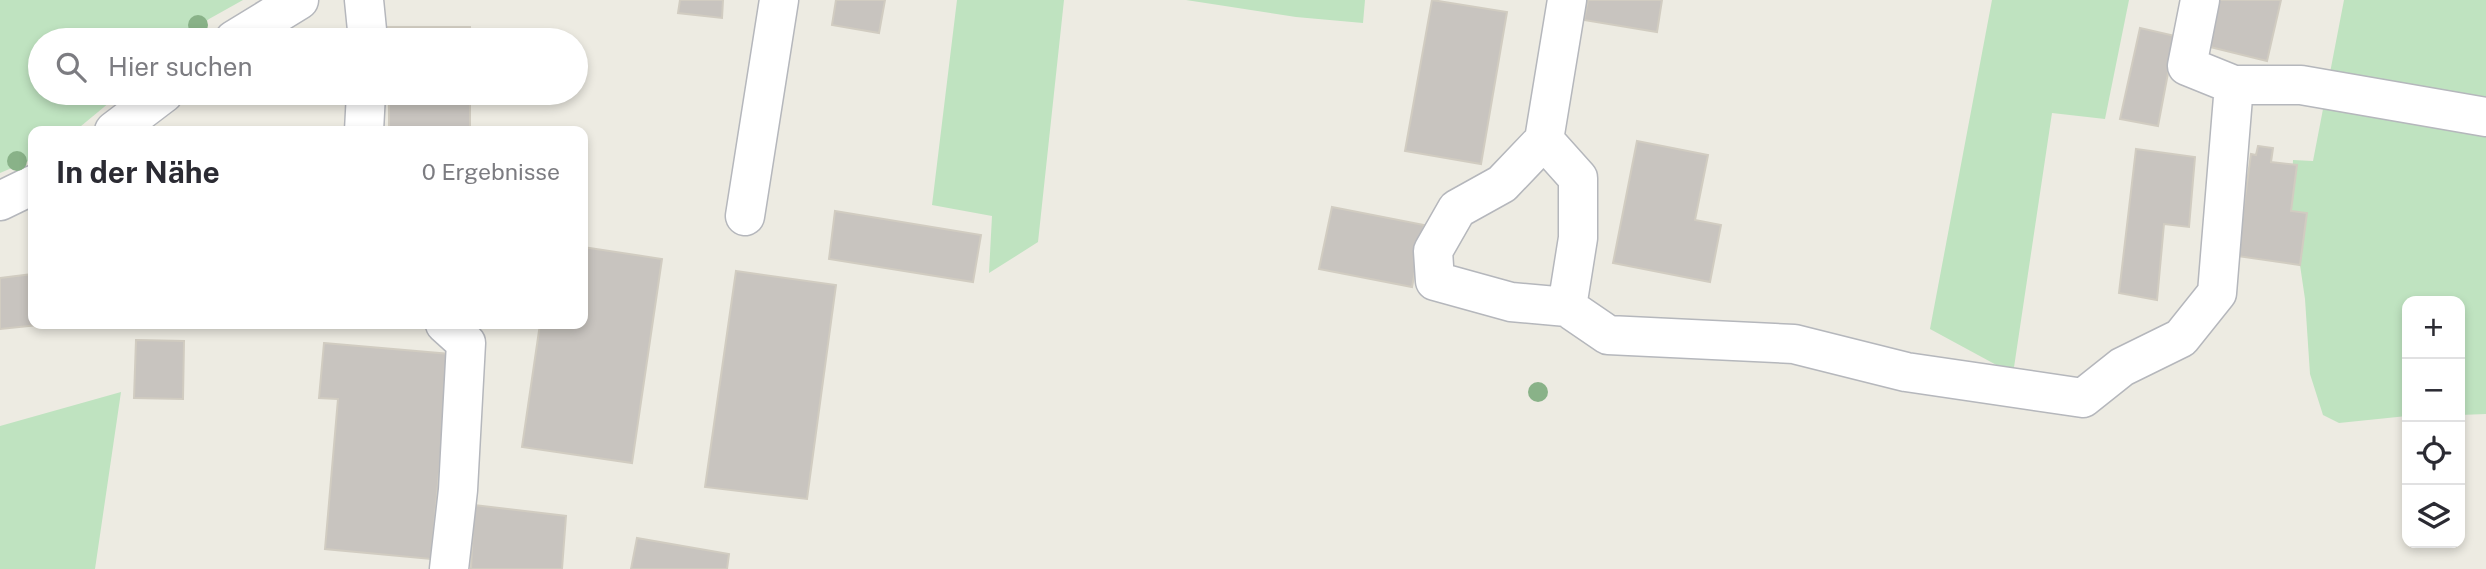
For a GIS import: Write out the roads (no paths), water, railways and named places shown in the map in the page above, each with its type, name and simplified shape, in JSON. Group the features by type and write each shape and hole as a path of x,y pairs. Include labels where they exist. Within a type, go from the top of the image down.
{"street":[{"path":"254,28 299,0"},
{"path":"364,0 367,28"},
{"path":"745,216 779,0"},
{"path":"1567,0 1544,141 1502,184 1457,209 1433,251 1435,281 1511,302 1567,307 1608,335 1794,344 1906,372 2083,398 2122,367 2181,338 2217,293 2234,85"},
{"path":"2200,0 2187,66 2234,85 2301,85 2486,117"},
{"path":"121,126 148,105"},
{"path":"364,126 365,105"},
{"path":"1544,141 1578,178 1578,238 1567,307"},
{"path":"0,201 28,188"},
{"path":"449,569 458,490 466,343 451,329"}]}
